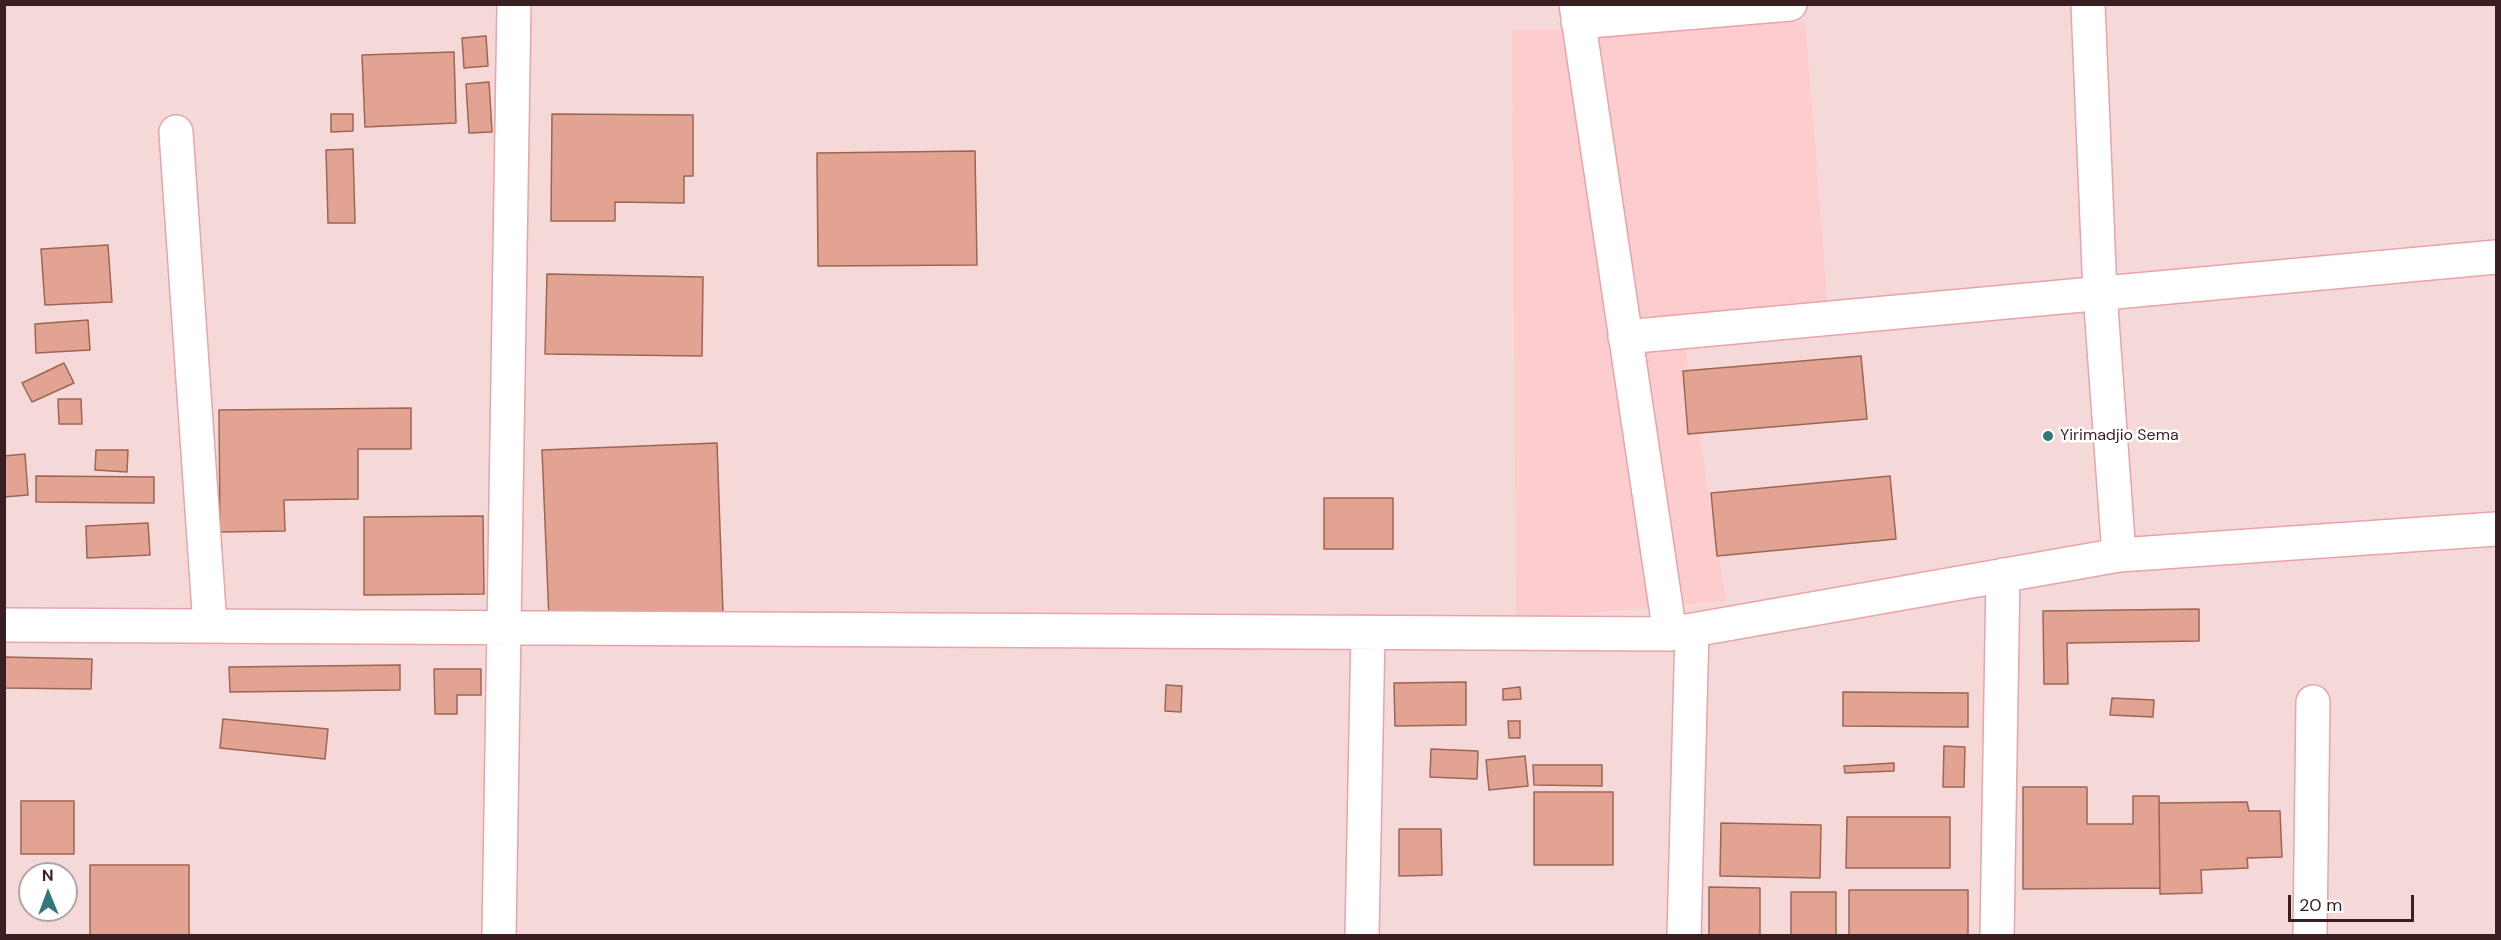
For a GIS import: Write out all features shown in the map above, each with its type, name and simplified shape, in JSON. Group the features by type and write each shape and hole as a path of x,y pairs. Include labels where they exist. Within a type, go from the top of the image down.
{"street":[{"path":"499,936 514,4"},
{"path":"1684,936 1681,632 1625,337 1577,13 1790,4"},
{"path":"2088,4 2100,293 2119,555"},
{"path":"176,132 210,626"},
{"path":"1625,337 2496,257"},
{"path":"4,625 1368,633 1681,632 2119,555 2496,529"},
{"path":"1997,936 2003,575"},
{"path":"1362,936 1368,633"},
{"path":"2310,936 2313,702"}],"shaded area":[{"path":"1805,22 1830,335 1685,349 1726,601 1516,619 1512,30"}],"building":[{"path":"486,36 488,66 464,68 462,38"},
{"path":"454,52 456,123 365,127 362,55"},
{"path":"489,82 492,132 469,133 466,84"},
{"path":"331,114 353,114 353,131 331,132"},
{"path":"552,114 693,115 693,176 684,176 684,203 615,202 615,221 551,221"},
{"path":"353,149 355,223 328,223 326,150"},
{"path":"975,151 977,265 818,266 817,153"},
{"path":"108,245 112,302 45,305 41,249"},
{"path":"547,274 703,277 702,356 545,354"},
{"path":"88,320 90,350 36,353 35,324"},
{"path":"1861,356 1867,419 1688,434 1683,371"},
{"path":"64,363 74,383 32,402 22,383"},
{"path":"58,399 81,399 82,424 59,424"},
{"path":"411,408 411,449 358,449 358,499 284,500 285,531 220,532 219,410"},
{"path":"717,443 723,613 549,619 542,450"},
{"path":"96,450 128,450 127,472 95,470"},
{"path":"25,454 28,495 4,497 4,456"},
{"path":"36,476 154,477 154,503 36,502"},
{"path":"1890,476 1896,539 1717,556 1711,493"},
{"path":"1324,498 1393,498 1393,549 1324,549"},
{"path":"483,516 484,594 364,595 364,517"},
{"path":"148,523 150,555 87,558 86,526"},
{"path":"2199,609 2199,641 2067,643 2068,684 2044,684 2043,611"},
{"path":"4,657 92,659 91,689 4,688"},
{"path":"400,665 400,690 230,692 229,667"},
{"path":"434,669 481,669 481,695 457,695 457,714 435,714"},
{"path":"1466,682 1466,725 1395,726 1394,683"},
{"path":"1166,685 1182,686 1181,712 1165,711"},
{"path":"1520,687 1521,699 1503,700 1503,689"},
{"path":"1843,692 1968,693 1968,727 1843,726"},
{"path":"2112,698 2154,700 2153,717 2110,715"},
{"path":"223,719 328,729 325,759 220,748"},
{"path":"1508,721 1520,721 1520,738 1509,738"},
{"path":"1944,746 1965,747 1964,787 1943,787"},
{"path":"1431,749 1478,751 1477,779 1430,777"},
{"path":"1525,756 1528,786 1489,790 1486,760"},
{"path":"1894,763 1894,771 1845,773 1844,766"},
{"path":"1533,765 1602,765 1602,786 1534,785"},
{"path":"2023,787 2087,787 2087,824 2133,824 2133,796 2159,796 2160,888 2023,889"},
{"path":"1534,792 1613,792 1613,865 1534,865"},
{"path":"21,801 74,801 74,854 21,854"},
{"path":"2247,802 2249,811 2280,811 2282,857 2247,858 2248,868 2201,870 2202,893 2160,894 2159,803"},
{"path":"1847,817 1950,817 1950,868 1846,868"},
{"path":"1721,823 1821,825 1820,878 1720,876"},
{"path":"1399,829 1441,829 1442,875 1399,876"},
{"path":"90,865 189,865 189,936 90,936"},
{"path":"1709,887 1760,888 1760,936 1709,936"},
{"path":"1849,890 1968,890 1968,936 1849,936"},
{"path":"1791,892 1836,892 1836,936 1791,936"}],"place":[{"name":"Yirimadjio Sema","path":"2048,436"}]}
